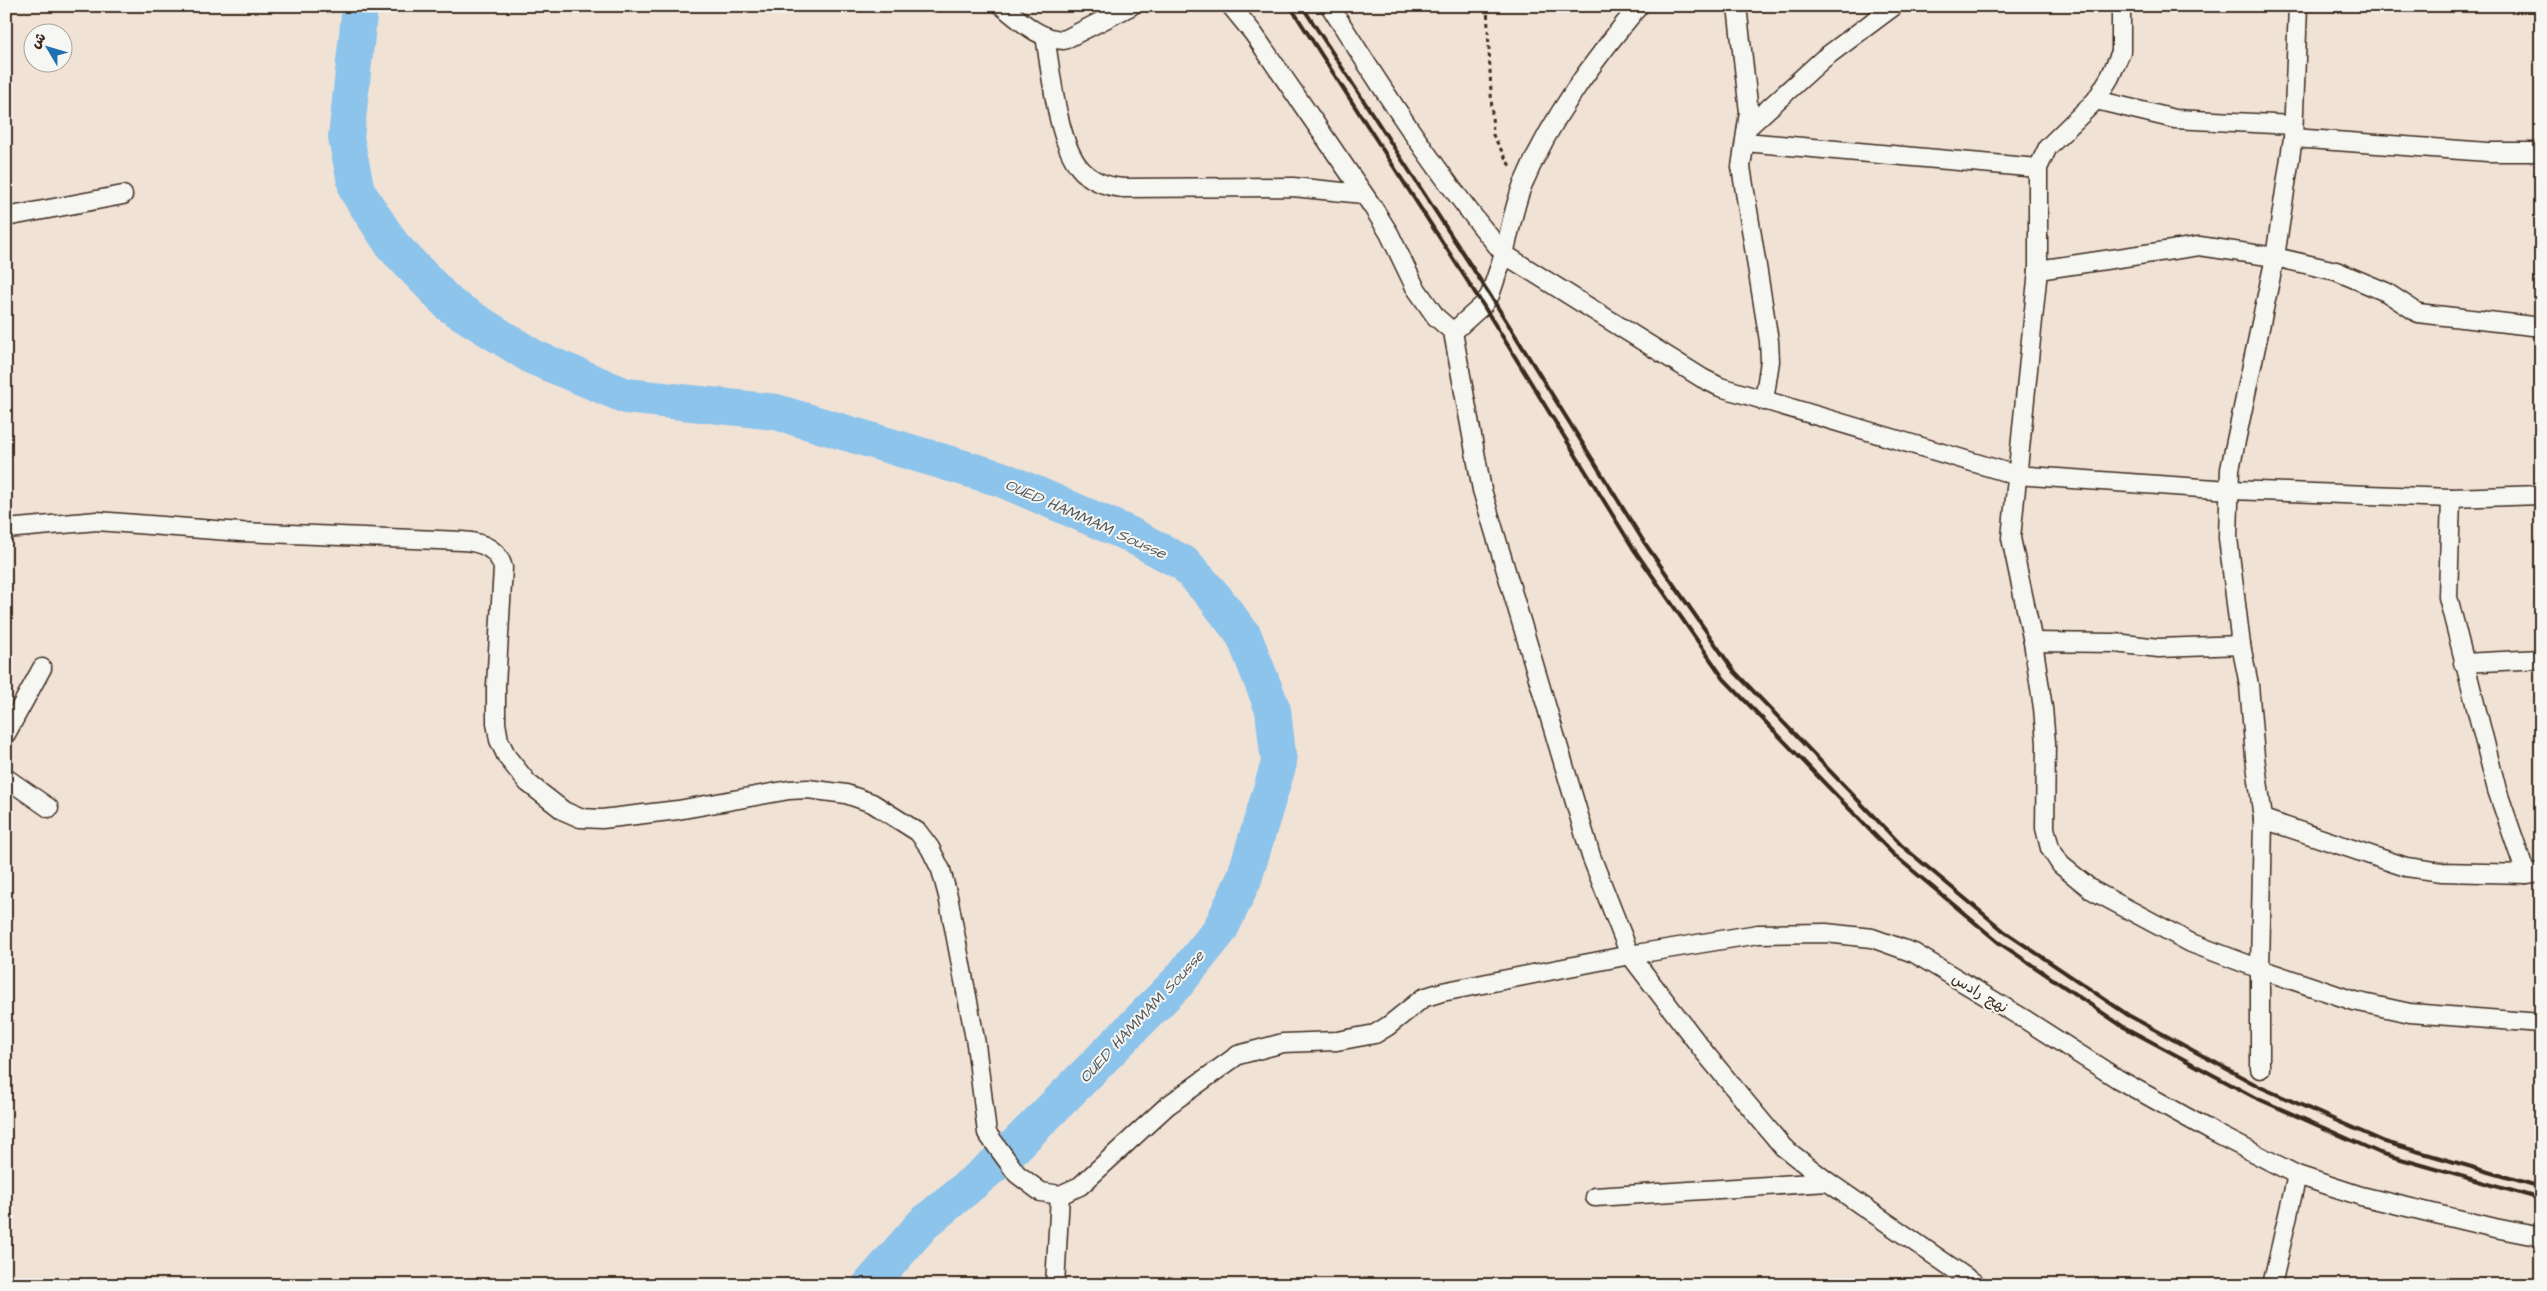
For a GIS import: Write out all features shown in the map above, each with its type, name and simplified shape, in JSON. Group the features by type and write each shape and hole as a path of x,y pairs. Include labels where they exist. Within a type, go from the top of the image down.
{"street":[{"path":"1002,6 1045,36 1064,40 1131,6"},
{"path":"1231,6 1253,33 1389,233 1418,293 1436,317 1452,332 1482,490 1591,856 1630,955 1705,1053 1783,1147 1828,1182 1977,1285"},
{"path":"1330,6 1386,94 1474,218 1504,254 1720,388 2016,475 2230,490 2451,498 2541,495"},
{"path":"1452,332 1483,306 1490,295 1504,254 1522,186 1557,116 1597,56 1639,6"},
{"path":"1737,6 1749,112 1741,168 1769,341 1770,361 1764,401"},
{"path":"1746,135 1823,59 1894,6"},
{"path":"2121,6 2121,52 2110,77 2096,100 2048,147 2038,168 2038,270 2011,538 2033,642 2043,708 2046,743 2045,828 2050,848 2061,866 2092,890 2192,943 2260,969 2354,1001 2410,1013 2541,1023"},
{"path":"2260,1069 2263,819 2255,757 2249,685 2241,645 2228,538 2230,469 2275,257 2293,132 2298,6"},
{"path":"1045,36 1054,94 1067,147 1078,166 1098,182 1109,187 1123,188 1293,187 1363,194"},
{"path":"2096,100 2175,119 2488,152 2541,152"},
{"path":"1746,135 2038,168"},
{"path":"6,217 124,194"},
{"path":"2038,270 2199,246 2275,257 2336,271 2386,292 2418,314 2541,327"},
{"path":"2263,819 2406,867 2442,872 2533,873 2497,790 2463,663 2448,597 2451,498"},
{"path":"6,529 84,521 116,521 241,532 475,542 491,549 498,555 503,568 496,685 496,723 499,740 507,757 528,783 559,807 580,818 602,819 678,810 789,790 808,789 846,794 872,803 918,832 930,848 940,870 948,896 976,1044 987,1133 1018,1174 1041,1192 1060,1195 1055,1285"},
{"path":"2033,642 2115,643 2159,648 2241,645"},
{"path":"2463,663 2541,659"},
{"path":"6,734 42,668"},
{"path":"6,778 49,808"},
{"name":"نهج رادس","path":"1060,1195 1080,1186 1167,1106 1238,1055 1283,1043 1337,1041 1375,1034 1423,998 1433,994 1630,955 1758,934 1826,933 1872,938 1914,953 2026,1020 2118,1079 2213,1132 2297,1175 2361,1196 2541,1237"},
{"path":"2272,1285 2297,1175"},
{"path":"1595,1197 1828,1182"}],"path":[{"path":"1487,6 1492,135 1522,186"}],"waterway":[{"name":"OUED HAMMAM Sousse","path":"360,6 346,138 357,191 393,246 450,305 533,357 626,396 776,412 1001,479 1131,535 1185,564 1216,599 1244,636 1273,710 1279,763 1244,879 1220,930 1178,982 1004,1157 923,1224 870,1285"}],"railway":[{"path":"1290,6 1483,305 1633,548 1724,679 1893,854 1998,942 2122,1026 2254,1097 2380,1153 2541,1199"},
{"path":"1302,6 1490,295 1644,542 1734,671 1901,845 2005,932 2128,1015 2260,1087 2385,1142 2541,1187"}]}
